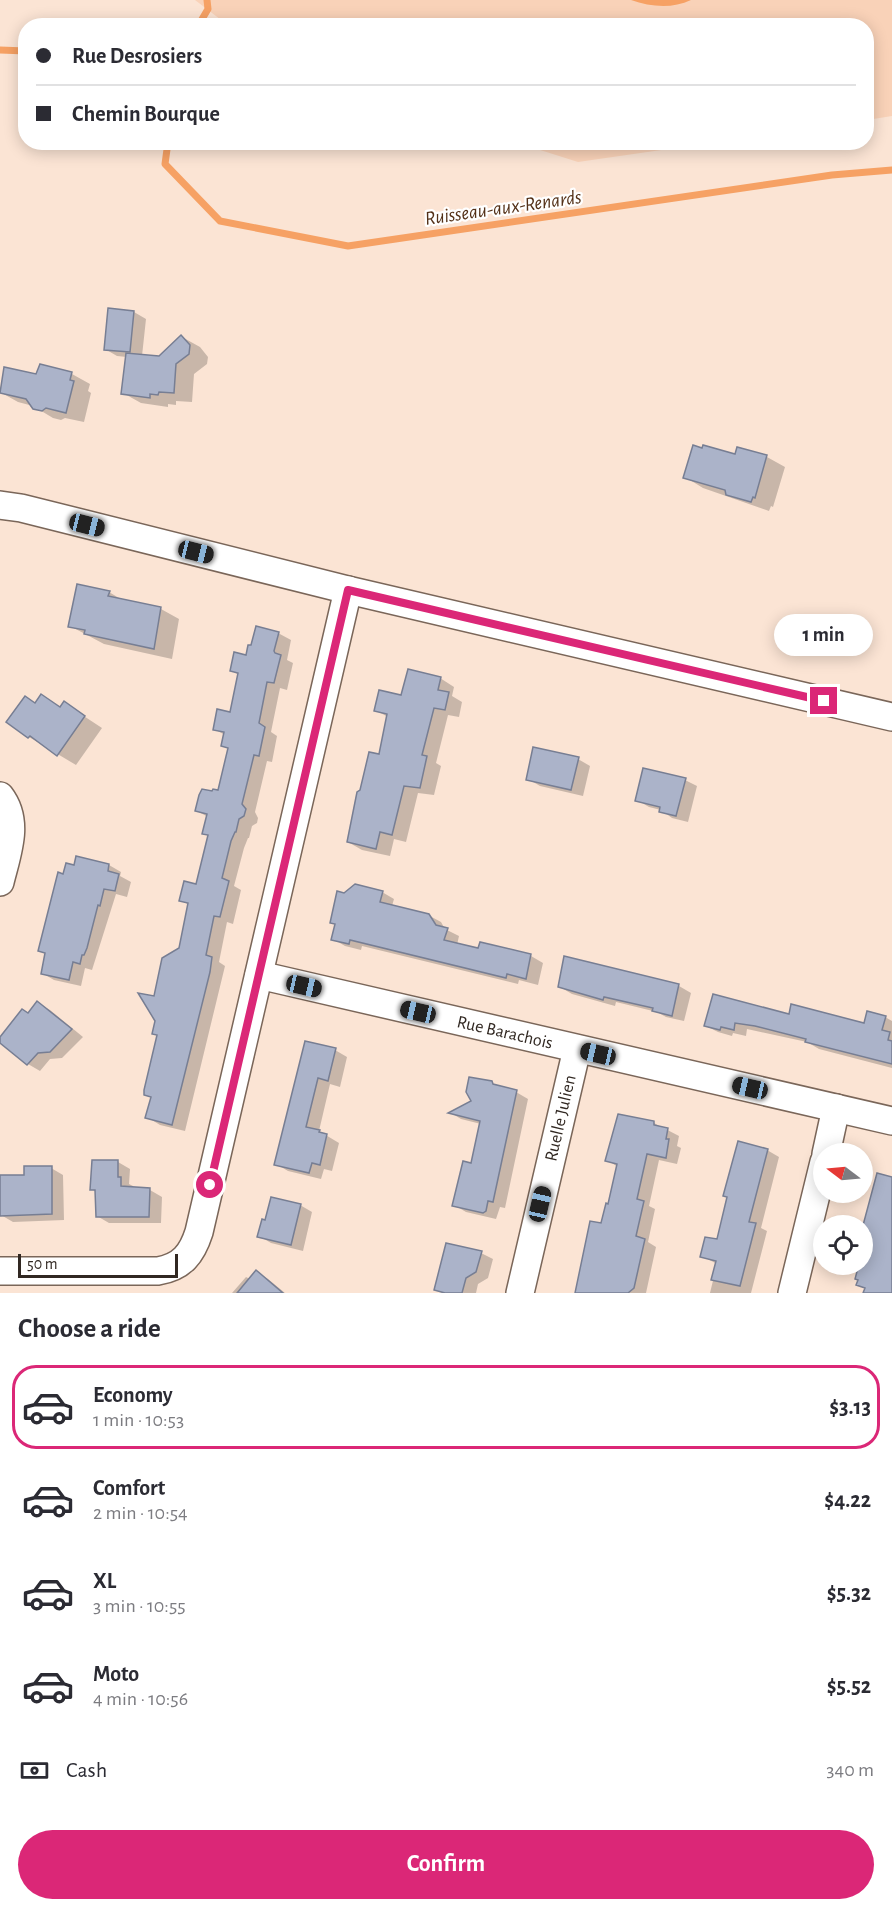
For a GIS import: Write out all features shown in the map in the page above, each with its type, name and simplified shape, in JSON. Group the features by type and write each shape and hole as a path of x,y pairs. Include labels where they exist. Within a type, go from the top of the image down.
{"street":[{"path":"0,505 21,508 348,590 892,717"},
{"path":"0,1271 145,1272 169,1269 184,1261 192,1250 199,1232 348,590"},
{"path":"0,796 7,806 12,823 0,882"},
{"name":"Rue Barachois","path":"259,975 892,1121"},
{"name":"Ruelle Julien","path":"520,1293 577,1049"},
{"path":"828,1143 836,1108"},
{"path":"792,1293 814,1203"}],"shaded area":[{"path":"195,0 892,0 892,116 874,119 874,18 219,18"},
{"path":"631,0 691,0 676,5 661,6"},
{"path":"540,150 661,150 578,162"}],"building":[{"path":"108,308 134,311 130,352 104,350"},
{"path":"181,335 190,345 189,354 176,364 174,393 159,392 158,395 150,394 150,398 121,394 126,353 159,356"},
{"path":"40,364 72,372 70,380 74,381 66,413 46,408 42,411 33,409 26,399 0,393 4,367 36,374"},
{"path":"693,445 702,448 703,445 735,454 737,447 767,455 755,498 753,497 751,502 726,495 725,490 683,478"},
{"path":"77,584 110,591 108,596 161,607 154,649 84,634 85,630 68,627"},
{"path":"256,626 279,632 274,651 281,655 274,683 267,682 259,723 265,727 259,756 254,755 242,804 246,809 244,816 239,819 231,841 222,878 229,881 220,917 214,916 206,955 212,957 210,972 172,1125 145,1118 151,1097 144,1095 144,1090 157,1035 152,1034 155,1021 138,993 154,996 162,958 179,948 188,903 179,901 184,881 196,884 208,835 202,834 207,814 195,811 202,789 218,790 228,748 221,746 224,732 213,730 217,709 230,712 238,673 230,671 234,652 246,655"},
{"path":"408,669 441,677 438,690 449,692 445,710 434,708 422,755 427,756 420,788 404,786 392,835 380,832 376,849 347,842 357,792 360,790 369,752 379,754 387,714 374,711 379,690 401,695"},
{"path":"41,694 60,707 64,701 85,716 57,756 6,722 25,696 35,703"},
{"path":"533,747 579,757 571,790 526,780"},
{"path":"643,768 686,778 676,816 659,812 660,807 635,801"},
{"path":"76,856 109,864 108,871 119,874 115,891 104,889 87,948 80,964 73,962 69,980 41,974 45,953 38,951 58,872 63,874 66,863 74,865"},
{"path":"355,884 383,891 380,902 429,914 436,925 448,928 444,940 478,948 480,942 531,954 526,979 507,974 506,978 350,940 349,944 331,940 335,924 330,923 337,891 344,893"},
{"path":"564,956 679,984 672,1016 652,1011 653,1008 604,997 603,1000 558,987"},
{"path":"713,994 789,1014 791,1004 864,1023 867,1011 886,1016 882,1030 890,1032 888,1040 892,1041 892,1064 805,1042 806,1039 755,1026 735,1023 734,1030 721,1027 720,1030 704,1026"},
{"path":"37,1001 72,1029 50,1052 38,1053 27,1065 0,1043 0,1037 22,1009 28,1013"},
{"path":"305,1041 336,1048 328,1081 318,1078 306,1127 327,1134 320,1165 312,1163 309,1173 274,1165"},
{"path":"469,1077 492,1081 493,1084 517,1090 493,1202 488,1201 486,1211 483,1213 452,1206 463,1161 471,1163 480,1121 448,1113 471,1101 466,1092"},
{"path":"618,1114 654,1121 654,1125 668,1128 666,1158 647,1154 637,1199 644,1201 636,1236 645,1239 634,1288 628,1293 575,1293 590,1221 601,1223 606,1203 608,1204 617,1164 605,1161"},
{"path":"738,1141 768,1149 749,1222 756,1223 740,1286 711,1280 716,1261 700,1257 705,1237 717,1239 727,1197 723,1196"},
{"path":"92,1160 118,1160 118,1177 121,1177 121,1186 150,1188 149,1217 96,1217 95,1190 90,1190"},
{"path":"24,1166 52,1166 52,1214 0,1216 0,1175 24,1175"},
{"path":"877,1173 892,1177 892,1293 863,1293 865,1288 856,1285 858,1280 855,1279 856,1275 873,1275 873,1215 866,1215 869,1203 873,1203 873,1188"},
{"path":"271,1197 301,1204 291,1245 257,1237 262,1219 265,1220"},
{"path":"446,1243 482,1251 476,1272 466,1278 462,1293 445,1293 434,1290"},
{"path":"256,1270 283,1293 237,1293"}],"waterway":[{"name":"Ruisseau-aux-Renards","path":"203,18 208,9 207,0"},
{"path":"0,50 18,51"},
{"name":"Ruisseau-aux-Renards","path":"167,150 165,164 220,221 348,246 832,175 892,170"}],"route":[{"path":"210,1185 348,590 824,701"}]}
